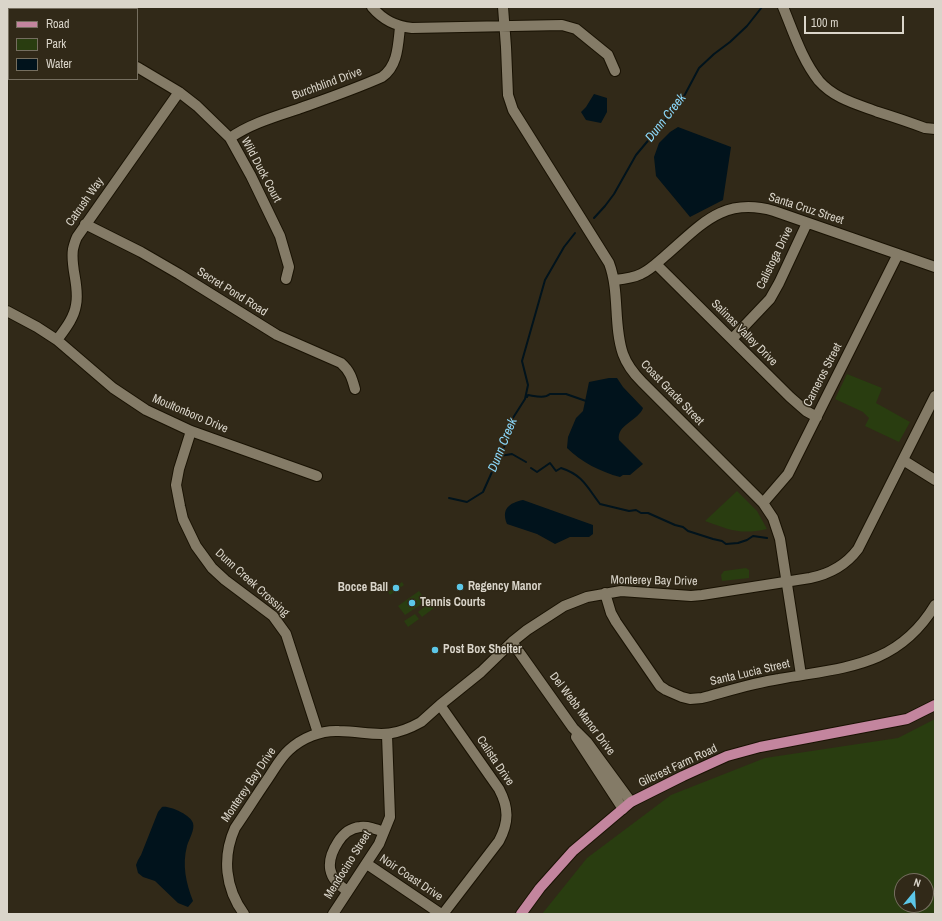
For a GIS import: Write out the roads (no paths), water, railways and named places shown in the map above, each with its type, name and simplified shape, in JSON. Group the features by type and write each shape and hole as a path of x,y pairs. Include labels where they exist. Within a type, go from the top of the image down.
{"main road":[{"name":"Gilcrest Farm Road","path":"521,914 540,888 573,851 632,802 683,776 728,756 784,742 907,720 935,705"}],"street":[{"path":"372,7 381,17 400,27 429,28 562,25 576,29 608,55 615,71"},
{"name":"Coast Grade Street","path":"503,7 508,95 513,110 568,199 606,256 612,270 614,280 620,341 623,354 630,368 652,393 763,503 776,526 780,539 801,675"},
{"path":"783,7 804,57 813,73 825,87 848,101 925,128 935,129"},
{"name":"Burchblind Drive","path":"230,138 240,131 261,121 332,97 382,77 388,72 396,56 400,27"},
{"name":"Wild Duck Court","path":"138,68 179,92 197,106 230,138 252,176 280,236 289,267 286,279"},
{"name":"Catrush Way","path":"57,340 72,319 76,306 78,292 73,249 77,237 179,92"},
{"name":"Santa Cruz Street","path":"614,280 639,275 656,264 706,221 727,210 746,206 765,208 935,267"},
{"name":"Calistoga Drive","path":"732,339 770,299 807,223"},
{"name":"Secret Pond Road","path":"85,224 179,274 276,335 341,363 352,377 355,389"},
{"name":"Carneros Street","path":"763,503 788,474 898,254"},
{"name":"Salinas Valley Drive","path":"656,264 798,405 817,417"},
{"name":"Moultonboro Drive","path":"7,311 37,327 57,340 113,388 146,410 190,431 317,476"},
{"name":"Monterey Bay Drive","path":"244,914 234,899 228,885 226,873 227,850 230,838 235,828 289,750 318,733 339,731 387,735 408,730 421,722 481,672 512,642 527,630 564,606 587,597 605,593 633,591 697,596 810,578 826,574 842,566 858,548 935,396"},
{"name":"Dunn Creek Crossing","path":"190,431 176,485 183,519 196,546 212,568 225,580 269,613 283,629 290,644 318,733"},
{"path":"903,460 935,480"},
{"name":"Santa Lucia Street","path":"605,593 611,613 616,622 655,679 666,690 690,699 702,698 756,684 864,663 889,652 912,634 935,605"},
{"name":"Del Webb Manor Drive","path":"512,642 573,728 587,742 632,802"},
{"name":"Calista Drive","path":"440,705 499,789 504,799 507,813 505,830 499,840 442,914"},
{"path":"573,728 586,753 623,809"},
{"name":"Mendocino Street","path":"334,914 379,844 390,817 387,735"},
{"path":"348,891 335,881 330,871 329,860 332,850 343,835 356,828 371,828 384,832"},
{"name":"Noir Coast Drive","path":"367,864 442,914"}],"water":[{"path":"594,94 607,98 607,112 601,123 586,120 581,112"},
{"path":"678,127 731,147 723,200 690,217 656,176 654,157 659,143 670,132"},
{"path":"617,378 623,387 643,408 637,416 621,430 619,440 643,464 630,475 623,475 620,477 592,466 567,448 568,437 576,418 583,411 589,382"},
{"path":"523,500 593,525 593,534 589,537 570,537 555,544 537,534 507,524 505,514 510,505"},
{"path":"162,807 179,811 188,817 193,823 192,834 187,846 185,860 188,887 193,901 188,907 178,903 155,881 143,877 138,873 136,865 158,812"}],"waterway":[{"name":"Dunn Creek","path":"594,218 614,194 636,155 682,100 699,68 747,26 762,7"},
{"path":"449,498 467,502 483,492 507,441 511,421 525,399 528,385 522,361 545,280 564,247 575,233"},
{"path":"527,397 528,395 542,397 550,394 566,394 586,401"},
{"path":"500,456 512,454 526,462"},
{"path":"531,468 537,472 550,463 556,471 561,468 575,474 580,478 600,504 629,511 636,510 641,513 648,513 683,527 688,531 722,541 726,544 738,543 753,536 767,538"}],"place":[{"name":"Regency Manor","path":"460,587"},
{"name":"Bocce Ball","path":"396,588"},
{"name":"Tennis Courts","path":"412,603"},
{"name":"Post Box Shelter","path":"435,650"}]}
